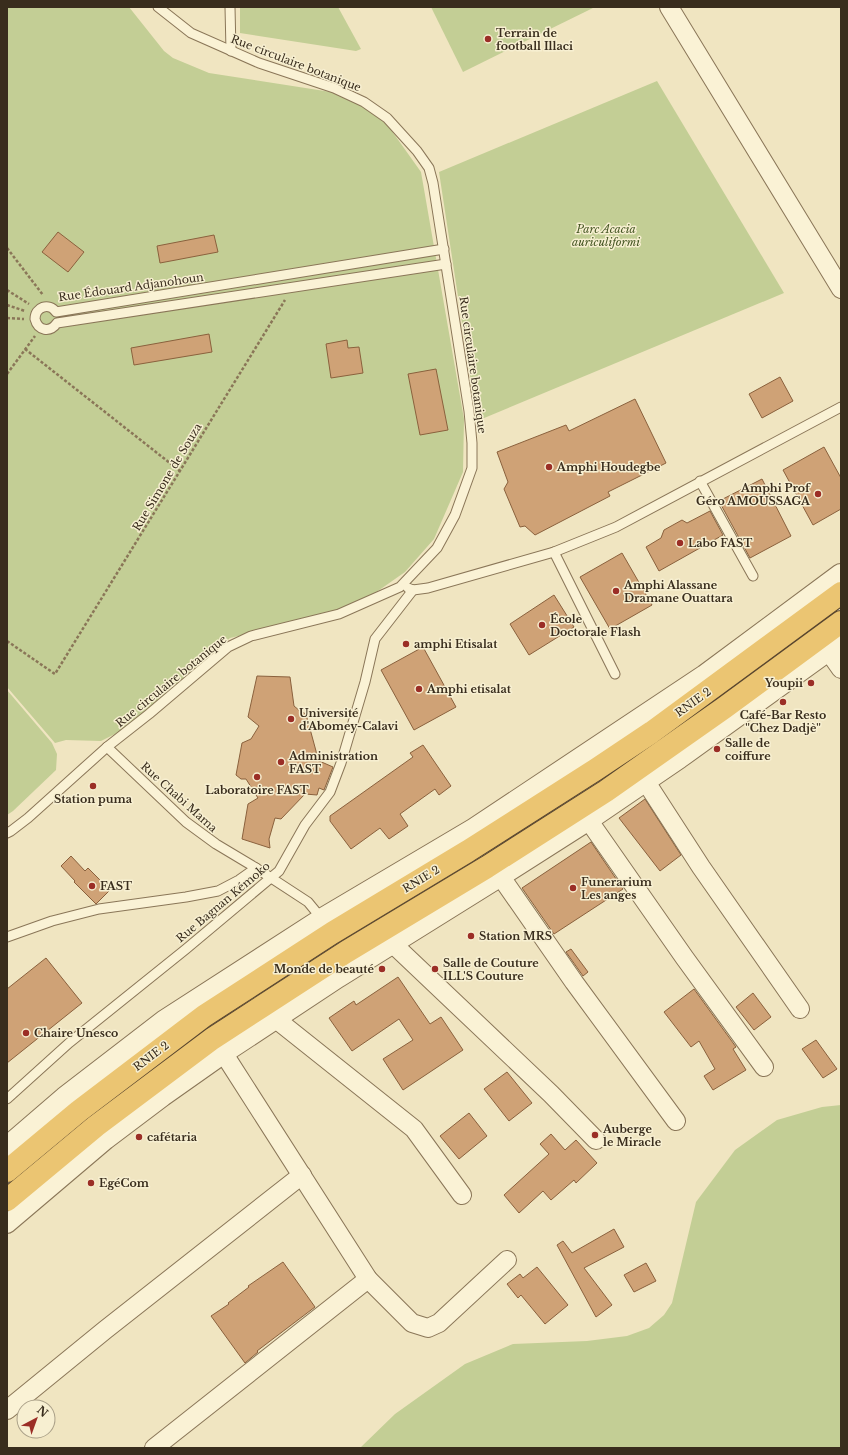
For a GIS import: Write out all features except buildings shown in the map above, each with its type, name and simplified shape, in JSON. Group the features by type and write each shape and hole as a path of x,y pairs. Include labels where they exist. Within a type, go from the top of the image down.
{"highway":[{"name":"RNIE 2","path":"7,1171 79,1111 204,1016 336,938 595,770 652,732 841,593"},
{"name":"RNIE 2","path":"7,1200 96,1126 212,1039 336,938 487,867 606,791 724,708 841,622"}],"street":[{"path":"669,7 841,289"},
{"path":"7,1148 65,1098 165,1021 336,938 474,829 705,676 841,575"},
{"path":"7,1224 106,1140 224,1054 393,944 589,821 835,648 841,669"},
{"path":"646,782 706,874 800,1008"},
{"path":"589,821 684,957 764,1067"},
{"path":"502,877 574,982 676,1121"},
{"path":"393,944 551,1094 596,1140"},
{"path":"277,1020 414,1129 462,1195"},
{"path":"224,1054 368,1278 412,1323 428,1328 439,1323 507,1260"},
{"path":"7,1410 105,1330 302,1175"},
{"path":"154,1448 368,1278"}],"lane":[{"name":"Rue circulaire botanique","path":"7,833 28,818 107,747 149,714 228,647 251,636 339,614 400,587 437,548 455,515 472,468 472,443 469,411 430,168 417,151 387,118 364,102 334,88 259,63 191,33 158,7"},
{"path":"230,7 231,51"},
{"name":"Rue Édouard Adjanohoun","path":"36,314 45,306 54,309 56,312 444,249"},
{"path":"36,314 37,324 41,328 49,330 57,323 446,264"},
{"path":"400,587 413,590 428,588 554,552 616,527 841,406"},
{"path":"700,481 754,576"},
{"path":"554,552 615,674"},
{"name":"Rue Bagnan Kémoko","path":"7,1099 69,1043 186,949 279,871 305,825 330,792 341,763 361,696 375,639 413,590"},
{"name":"Rue Chabi Mama","path":"107,747 186,822 216,844 308,902 336,938"},
{"path":"7,937 52,921 99,909 186,898 218,891 239,880 256,868"}],"path":[{"path":"7,248 54,309"},
{"name":"Rue Simone de Souza","path":"7,641 55,674 292,288"},
{"path":"7,290 36,314"},
{"path":"7,305 36,314"},
{"path":"7,318 36,314"},
{"path":"7,374 41,328"},
{"path":"25,349 180,471"}],"green space":[{"path":"7,7 129,7 164,51 173,58 209,73 331,92 360,105 384,120 421,172 464,419 463,472 434,539 405,572 375,593 341,611 230,638 123,730 101,741 66,740 55,743 7,687"},
{"path":"240,7 338,7 361,49 356,51 240,33"},
{"name":"Terrain de football Illaci","path":"431,7 595,7 463,72"},
{"name":"Parc Acacia auriculiformi","path":"657,81 784,293 477,421 439,172"},
{"path":"7,690 52,743 57,754 56,770 7,815"},
{"path":"841,1105 841,1448 360,1448 395,1414 465,1364 513,1344 587,1341 627,1336 649,1328 664,1315 672,1303 696,1202 735,1150 777,1120 822,1107"}],"place":[{"name":"Terrain de football Illaci","path":"488,39"},
{"name":"Amphi Houdegbe","path":"549,467"},
{"name":"Amphi Prof Géro AMOUSSAGA","path":"818,494"},
{"name":"Labo FAST","path":"680,543"},
{"name":"Amphi Alassane Dramane Ouattara","path":"616,591"},
{"name":"École Doctorale Flash","path":"542,625"},
{"name":"amphi Etisalat","path":"406,644"},
{"name":"Youpii","path":"811,683"},
{"name":"Amphi etisalat","path":"419,689"},
{"name":"Café-Bar Resto ''Chez Dadjè''","path":"783,702"},
{"name":"Université d'Abomey-Calavi","path":"291,719"},
{"name":"Salle de coiffure","path":"717,749"},
{"name":"Administration FAST","path":"281,762"},
{"name":"Laboratoire FAST","path":"257,777"},
{"name":"Station puma","path":"93,786"},
{"name":"FAST","path":"92,886"},
{"name":"Funerarium Les anges","path":"573,888"},
{"name":"Station MRS","path":"471,936"},
{"name":"Monde de beauté","path":"382,969"},
{"name":"Salle de Couture ILL'S Couture","path":"435,969"},
{"name":"Chaire Unesco","path":"26,1033"},
{"name":"Auberge le Miracle","path":"595,1135"},
{"name":"cafétaria","path":"139,1137"},
{"name":"EgéCom","path":"91,1183"}]}
